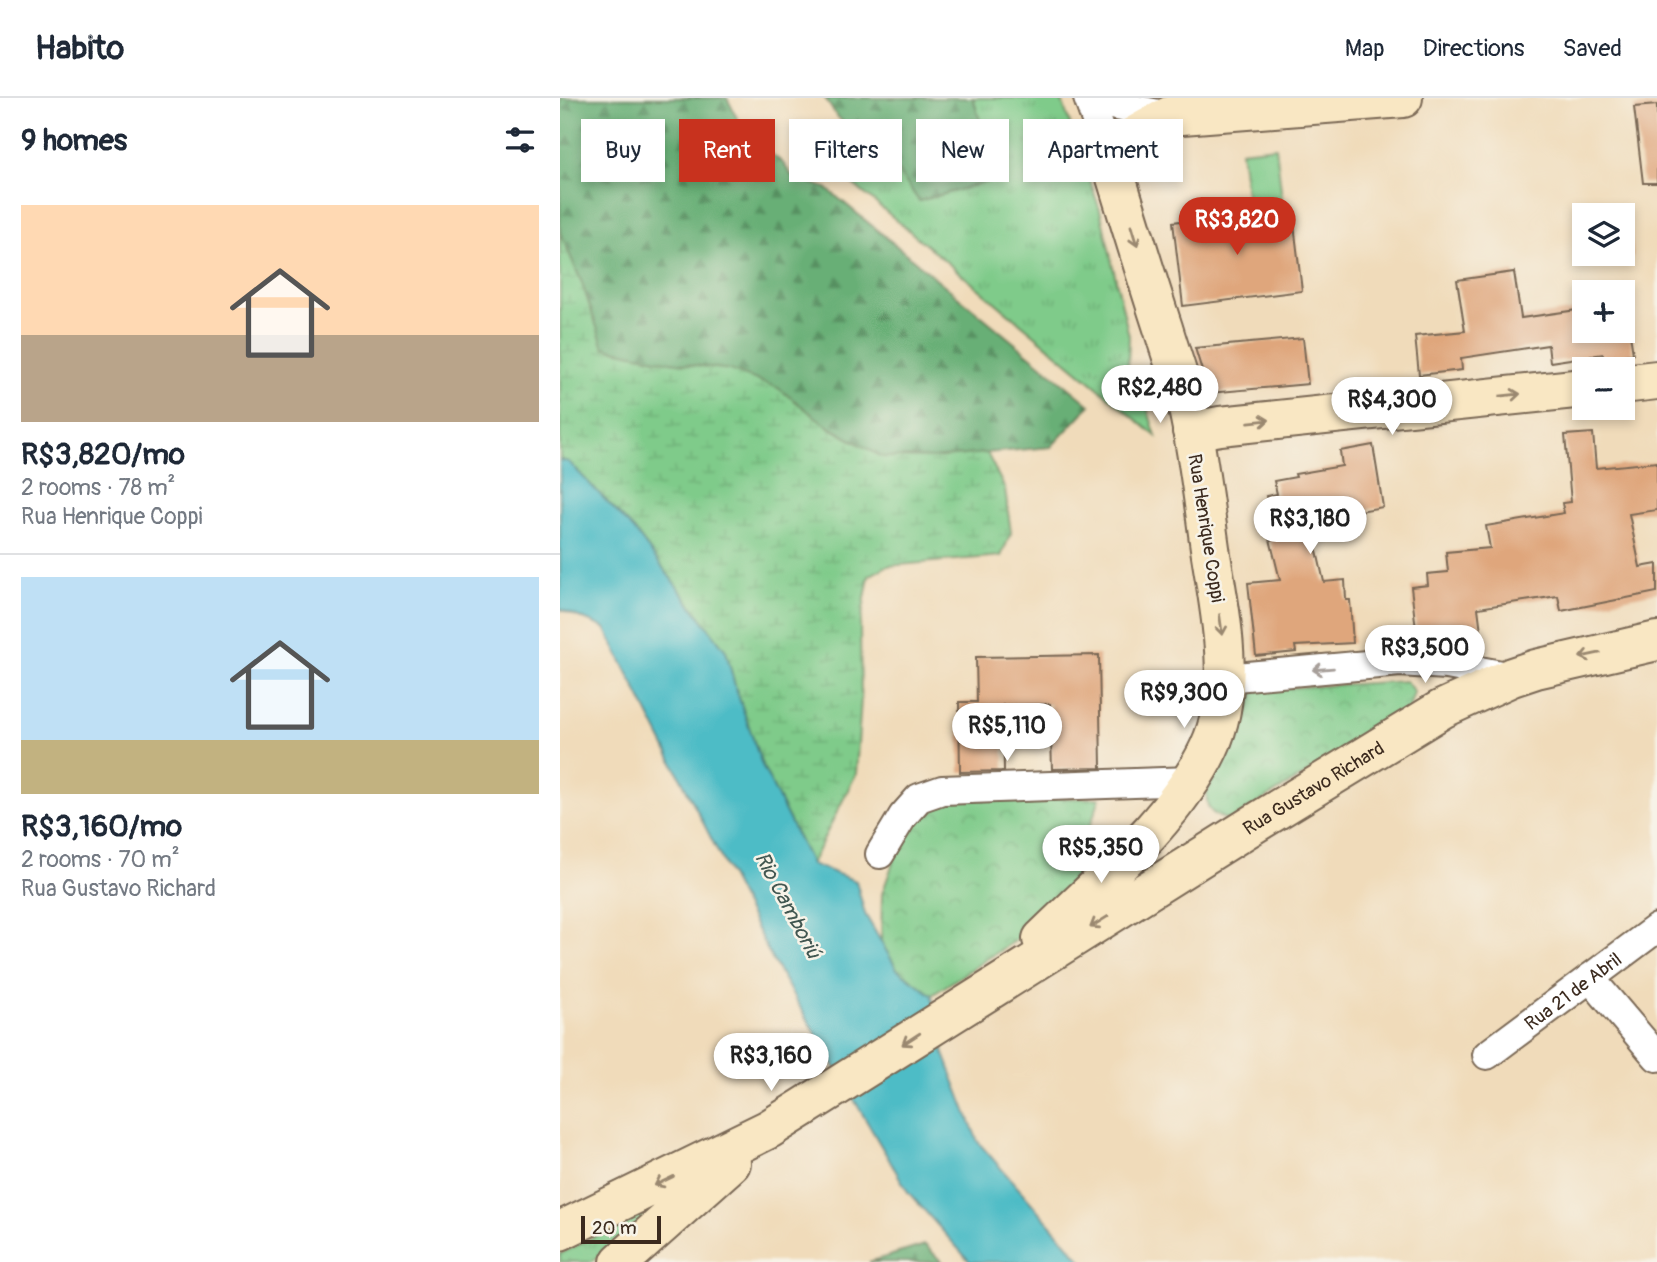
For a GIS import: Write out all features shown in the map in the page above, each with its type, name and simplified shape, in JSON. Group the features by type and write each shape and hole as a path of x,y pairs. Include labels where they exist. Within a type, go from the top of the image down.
{"main road":[{"path":"1164,119 1169,116 1403,98"},
{"name":"Rua Henrique Coppi","path":"1117,182 1188,409 1222,633 1225,678 1220,712 1209,747 1186,789"},
{"path":"1635,383 1657,380"},
{"path":"1192,431 1220,425 1572,389"},
{"name":"Rua Gustavo Richard","path":"560,1231 769,1129 1442,709 1512,677 1571,659 1657,641"},
{"name":"Rua Gustavo Richard","path":"981,995 1132,850 1186,789"},
{"name":"Rua Gustavo Richard","path":"620,1262 769,1129"}],"street":[{"name":"Rua Henrique Coppi","path":"1088,98 1095,119"},
{"path":"1102,98 1106,104 1169,116"},
{"path":"1225,678 1400,662 1447,665 1512,677"},
{"path":"880,854 902,816 919,798 942,790 1186,789"},
{"name":"Rua 21 de Abril","path":"1487,1055 1657,929"},
{"path":"1590,978 1657,1057"}],"green space":[{"path":"560,98 727,98 738,119 679,119 679,182 775,182 775,157 789,172 789,182 808,182 826,188 1090,405 1051,447 933,458 882,457 730,370 670,362 604,348 581,281 560,232"},
{"path":"825,98 973,98 979,119 916,119 916,182 987,182 919,201 902,177 902,119 840,119"},
{"path":"973,98 1061,98 1068,119 1023,119 1023,182 1090,182 1100,210 1129,336 1128,367 1140,385 1156,436 850,182 902,182 902,163 916,165 916,182 1009,182 1009,119 979,119"},
{"path":"1276,147 1282,198 1247,202 1241,151"},
{"path":"560,232 581,281 604,348 670,362 730,370 778,388 830,428 882,457 933,458 987,453 1005,489 1011,533 1001,556 887,566 869,576 860,627 861,699 856,774 811,864 762,765 726,651 634,530 569,463 560,459"},
{"path":"1406,681 1414,692 1408,712 1230,820 1215,815 1209,808 1207,793 1241,701 1248,694 1266,689"},
{"path":"1100,798 1079,857 1077,900 932,995 897,969 881,943 882,894 911,812 933,799"},
{"path":"663,1196 666,1204 591,1262 560,1262 560,1254"},
{"path":"925,1245 942,1262 869,1262"}],"water":[{"name":"Rio Camboriú","path":"560,460 569,462 634,530 726,651 762,765 811,864 856,881 865,914 897,969 932,995 944,1054 978,1142 1083,1262 970,1262 908,1192 772,959 605,628 560,609"}],"building":[{"path":"1657,105 1657,183 1643,183 1634,107"},
{"path":"1292,208 1302,291 1183,306 1173,222"},
{"path":"1514,272 1521,318 1572,311 1572,343 1631,343 1633,354 1604,357 1603,354 1550,362 1548,345 1461,358 1462,370 1419,375 1415,336 1465,331 1457,280"},
{"path":"1303,338 1308,384 1209,393 1195,348"},
{"path":"1593,433 1596,468 1657,462 1657,510 1629,514 1640,567 1657,564 1657,592 1561,611 1558,596 1478,608 1482,639 1418,646 1411,587 1428,585 1427,574 1448,572 1446,552 1490,548 1486,526 1564,513 1562,503 1571,502 1565,435"},
{"path":"1373,445 1383,507 1342,514 1343,519 1311,525 1324,582 1345,580 1346,600 1350,600 1353,643 1295,646 1296,652 1256,656 1248,583 1280,580 1269,535 1273,534 1266,496 1277,494 1274,481 1296,477 1295,474 1342,466 1340,451"},
{"path":"1099,655 1101,768 1052,769 1050,704 1003,705 1004,771 960,772 959,702 977,702 976,657"}]}
